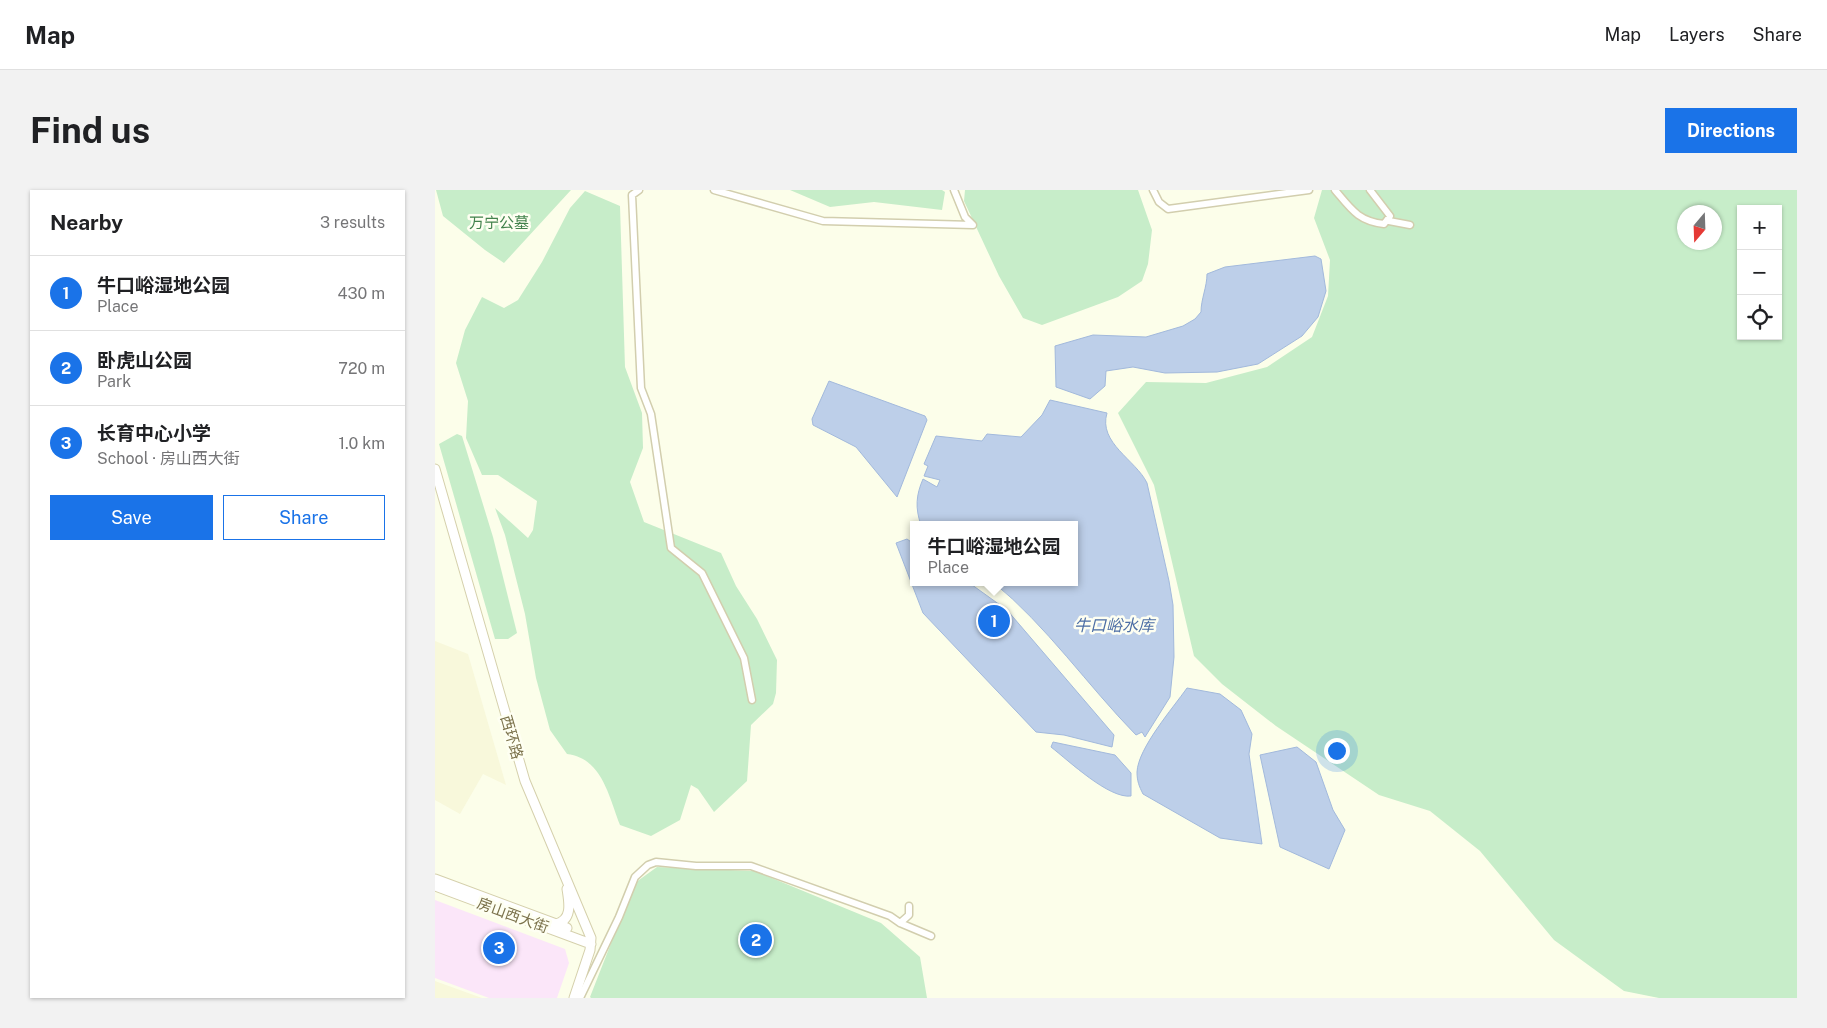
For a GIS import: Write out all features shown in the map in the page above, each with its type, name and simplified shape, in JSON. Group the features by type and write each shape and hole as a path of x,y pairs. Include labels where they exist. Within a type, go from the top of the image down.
{"main road":[{"name":"西环路","path":"435,469 525,780 589,940"},
{"name":"西环路","path":"435,482 520,776 589,940"},
{"name":"房山西大街","path":"435,879 556,924 589,940"},
{"name":"房山西大街","path":"435,886 589,940"},
{"path":"556,924 564,921 569,912 567,889"},
{"path":"570,998 589,940"},
{"path":"574,998 589,940"}],"street":[{"path":"639,190 633,195 641,388 651,414 671,548 702,573 744,658 752,700"},
{"path":"714,190 823,220 973,225 965,217 954,190"},
{"path":"1153,190 1159,202 1168,209 1309,190"},
{"path":"1335,190 1354,213 1368,222 1385,224 1389,221 1410,225"},
{"path":"1370,190 1388,211 1389,221"},
{"path":"580,998 592,969 619,917 635,877 648,865 656,862 703,867 751,866 890,916 900,923 931,936"},
{"path":"900,923 909,915 909,906"}],"shaded area":[{"path":"435,641 468,654 506,785 483,774 460,814 435,800"},
{"path":"435,900 565,949 569,963 557,998 489,998 435,978"},
{"path":"435,981 482,998 435,998"}],"green space":[{"name":"万宁公墓","path":"436,190 571,190 504,263 443,216"},
{"path":"790,190 942,190 945,192 942,210 874,202 830,207"},
{"path":"965,190 1138,190 1152,230 1148,264 1142,281 1118,297 1042,325 1023,318 999,276 964,201"},
{"path":"1322,190 1797,190 1797,998 1659,998 1624,991 1554,940 1480,851 1430,811 1379,795 1276,726 1222,684 1194,656 1154,485 1118,413 1146,382 1206,383 1267,367 1312,337 1328,296 1330,260 1314,218"},
{"path":"585,191 620,206 625,367 642,413 643,448 630,482 644,522 721,553 736,586 757,619 777,660 776,693 773,704 751,725 747,781 714,812 698,789 691,785 680,820 651,836 620,825 608,791 596,771 589,763 579,757 567,754 550,730 536,678 525,614 505,535 495,508 528,538 533,530 537,501 498,475 482,475 466,438 468,401 456,363 465,330 482,297 504,308 518,300 542,262 570,208"},
{"path":"457,434 462,436 493,537 517,633 508,639 495,639 439,444"},
{"path":"657,867 755,871 881,923 920,957 927,998 591,998 633,887 639,880"}],"water":[{"path":"1315,256 1321,259 1326,291 1318,317 1302,336 1258,364 1217,372 1165,373 1133,367 1106,371 1105,386 1090,399 1056,387 1055,346 1093,335 1146,337 1183,326 1195,319 1201,312 1207,274 1225,267"},
{"path":"829,381 925,416 927,420 897,497 856,447 813,425 812,419"},
{"name":"牛口峪水库","path":"1050,400 1107,413 1106,424 1113,442 1147,483 1173,605 1174,657 1170,697 1145,737 1142,732 1136,735 1031,617 998,586 1078,586 1078,521 920,521 919,519 917,502 923,479 937,487 940,480 924,476 928,466 924,464 936,436 982,441 987,434 1021,437 1042,415"},
{"path":"907,539 910,541 910,579 896,543"},
{"path":"913,586 974,586 1007,610 1114,735 1112,747 1064,735 1036,732 923,613"},
{"path":"1187,688 1220,694 1241,710 1252,734 1249,754 1262,844 1220,838 1143,794 1137,772 1143,752 1157,728"},
{"path":"1053,742 1115,755 1131,773 1131,796 1112,792 1089,778 1051,747"},
{"path":"1297,747 1316,762 1333,810 1345,830 1329,869 1280,847 1260,755"}],"place":[{"name":"牛口峪湿地公园","path":"994,621"},
{"name":"卧虎山公园","path":"756,940"},
{"name":"长育中心小学","path":"499,948"}]}
